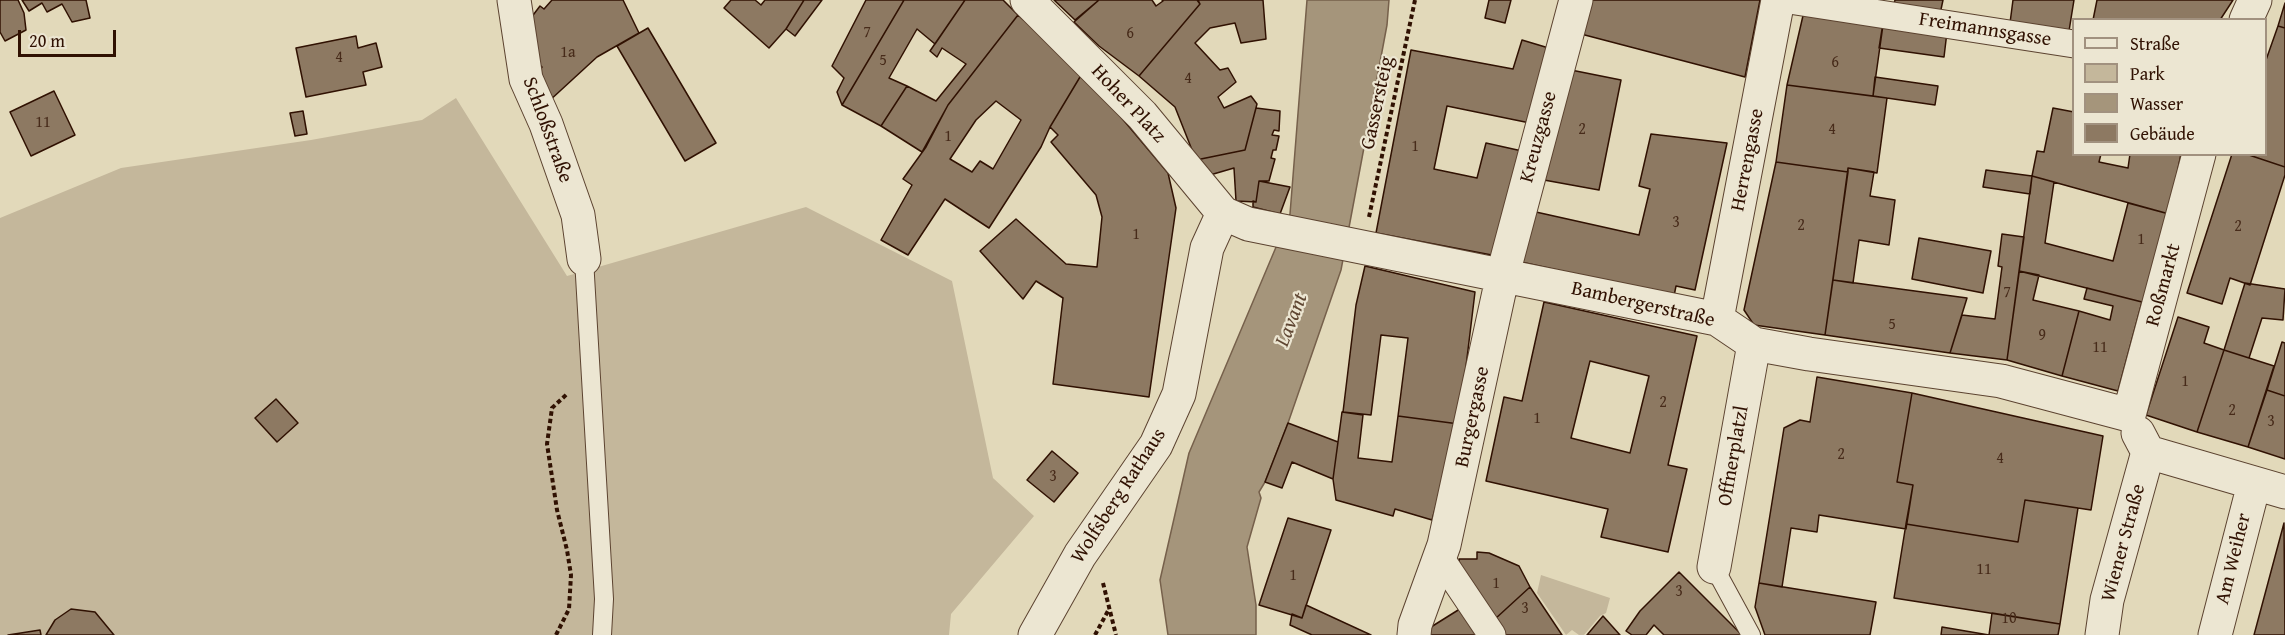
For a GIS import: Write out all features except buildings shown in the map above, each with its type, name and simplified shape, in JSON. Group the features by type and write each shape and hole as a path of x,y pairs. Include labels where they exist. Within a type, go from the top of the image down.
{"street":[{"name":"Schloßstraße","path":"514,0 525,79 546,124 578,215 584,259"},
{"name":"Kreuzgasse","path":"1503,274 1576,0"},
{"name":"Herrengasse","path":"1717,319 1778,0"},
{"name":"Freimannsgasse","path":"1789,0 2072,44"},
{"path":"2247,18 2255,0"},
{"name":"Hoher Platz","path":"1034,2 1142,115 1223,213"},
{"name":"Roßmarkt","path":"2129,415 2198,156"},
{"name":"Bambergerstraße","path":"1223,213 1248,224 1279,231 1503,274 1717,319 1754,344 2001,381 2129,415"},
{"name":"Wolfsberg Rathaus","path":"1035,635 1080,555 1156,445 1179,394 1207,248 1223,213"},
{"name":"Burgergasse","path":"1414,635 1415,625 1441,559 1503,274"},
{"name":"Offnerplatzl","path":"1714,567 1754,344"},
{"path":"2129,415 2148,452 2285,492"},
{"name":"Wiener Straße","path":"2102,635 2107,600 2148,452"},
{"name":"Am Weiher","path":"2215,635 2253,483"},
{"path":"1441,559 1492,635"}],"lane":[{"path":"584,259 604,599 602,635"},
{"path":"1714,567 1751,635"}],"path":[{"name":"Gassersteig","path":"1370,212 1415,0"},
{"path":"556,635 569,609 571,575 556,510 547,444 552,408 571,390 589,347"},
{"path":"1080,555 1101,575 1116,635"},
{"path":"1095,635 1109,609"}],"green space":[{"path":"456,98 567,276 806,207 952,281 993,478 1034,516 951,614 949,635 0,635 0,218 121,168 311,140 422,120"},
{"path":"1541,575 1610,598 1606,613 1600,616 1584,635 1579,635 1572,630 1566,635 1537,593"}],"water":[{"name":"Lavant","path":"1307,0 1389,0 1387,25 1341,270 1288,423 1259,492 1261,498 1247,547 1256,605 1256,635 1168,635 1160,580 1189,453 1290,214"}]}
